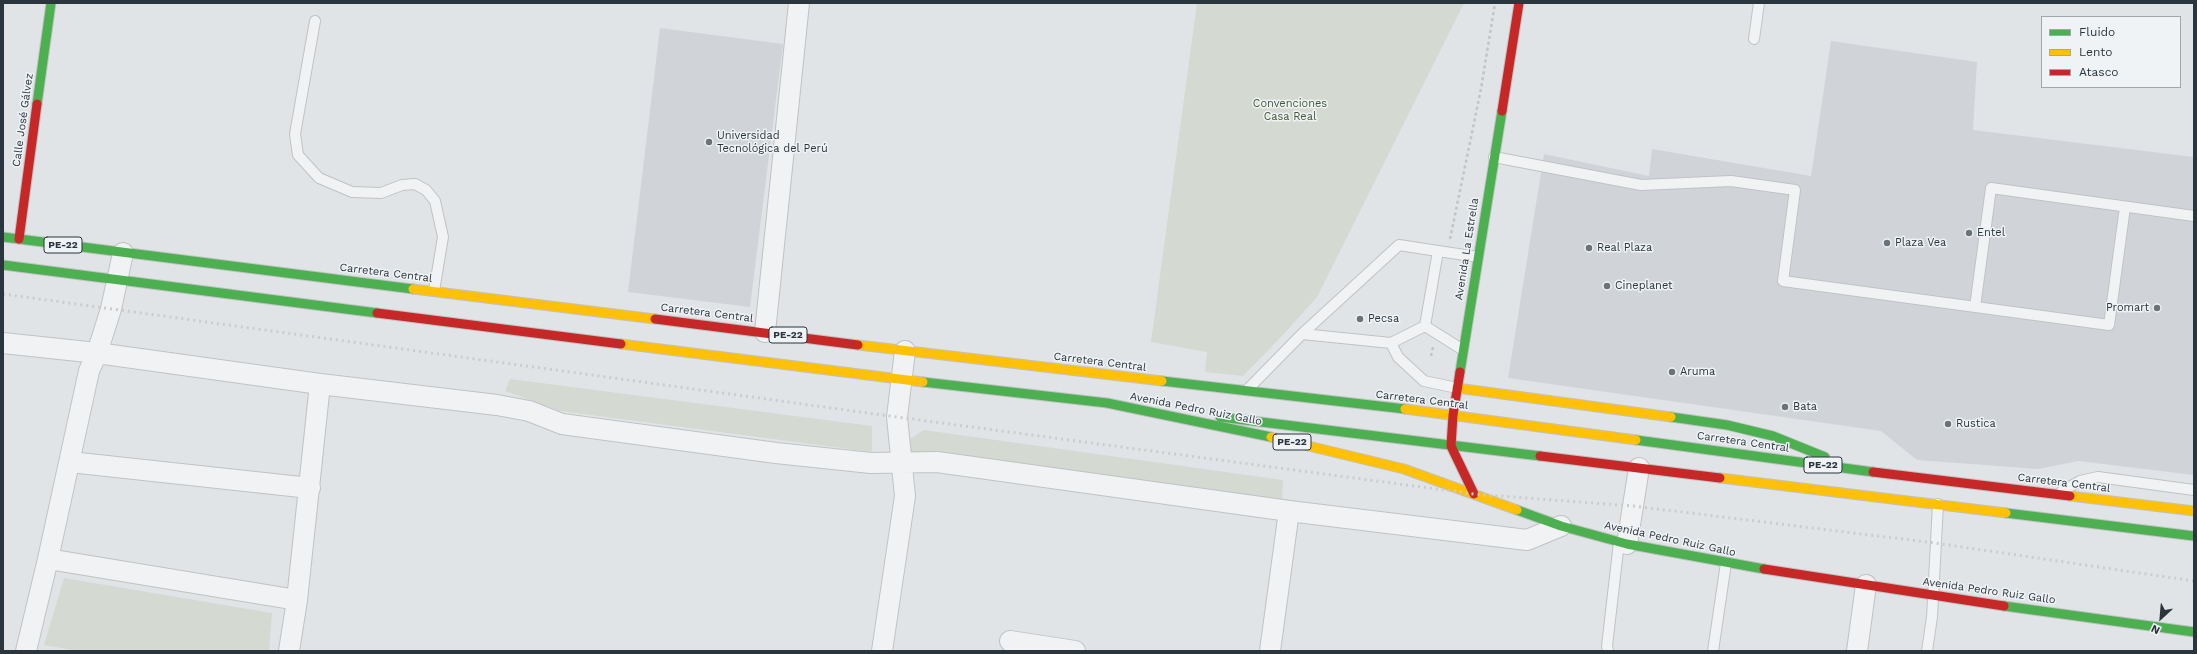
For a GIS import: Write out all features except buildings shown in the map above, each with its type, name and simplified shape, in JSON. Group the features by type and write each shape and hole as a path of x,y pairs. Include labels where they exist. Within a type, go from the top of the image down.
{"main road":[{"name":"Calle José Gálvez","path":"19,239 51,3"},
{"name":"Avenida La Estrella","path":"1474,494 1451,446 1453,415 1519,3"},
{"name":"Carretera Central","path":"3,237 434,291 445,296 765,332 905,351 1453,415 1866,471 2194,511"},
{"name":"PE-22","path":"3,265 442,318 901,380 1107,403"},
{"path":"1457,388 1727,425 1773,436 1866,471"},
{"path":"1107,403 2194,536"},
{"name":"Avenida Pedro Ruiz Gallo","path":"1107,403 1333,451 1404,470 1561,526 1623,543 1726,563 1932,596 2194,632"}],"street":[{"path":"765,332 799,3"},
{"path":"26,651 70,462 89,371 97,353 118,279 123,253"},
{"path":"3,343 97,353 320,384 496,405 529,412 562,424 871,463 901,461 937,462 1289,511 1527,540 1561,526"},
{"path":"882,651 905,496 897,417 905,351"},
{"path":"289,651 297,600 320,384"},
{"path":"70,462 310,488"},
{"path":"1623,543 1639,468"},
{"path":"1270,651 1289,511"},
{"path":"48,559 297,600"},
{"path":"1857,651 1866,585"},
{"path":"1010,641 1075,651"}],"lane":[{"path":"1754,39 1759,3"},
{"path":"315,21 295,134 298,155 320,178 352,192 380,193 402,185 415,184 426,190 435,201 443,237 434,291"},
{"path":"1494,157 1641,185 1731,181 1795,190 1783,281 2109,325 2125,207"},
{"path":"1975,307 1991,188 2194,216"},
{"path":"1246,392 1302,334 1399,245 1478,257"},
{"path":"1302,334 1391,343 1425,326 1443,252"},
{"path":"1425,326 1463,350"},
{"path":"1391,343 1398,357 1424,381 1457,388"},
{"path":"2056,495 2080,480 2098,477 2194,490"},
{"path":"1927,651 1932,617 1938,504"},
{"path":"1608,651 1607,646 1623,543"},
{"path":"1713,651 1726,563"}],"path":[{"path":"1443,252 1481,90 1495,3"},
{"path":"1431,356 1436,332"}],"shaded area":[{"name":"Universidad Tecnológica del Perú","path":"660,28 783,44 750,307 628,292"},
{"path":"1831,41 1977,62 1973,130 2194,157 2194,475 2078,461 2038,469 1917,460 1881,431 1508,378 1544,154 1649,176 1652,149 1811,176"}],"green space":[{"name":"Convenciones Casa Real","path":"1197,3 1464,3 1317,297 1243,376 1205,372 1207,352 1151,342"},
{"path":"510,379 872,426 872,452 560,411 505,391"},
{"path":"924,430 1283,480 1282,501 907,455 902,444"},
{"path":"64,578 272,613 269,651 78,651 44,645"}],"railway":[{"path":"3,294 897,417 1474,494 1633,506 1935,543 2194,581"}],"traffic: fast":[{"path":"37,104 51,3"},
{"path":"1460,372 1502,111"},
{"path":"3,237 413,289"},
{"path":"3,265 377,313"},
{"path":"1162,381 1405,409"},
{"path":"923,382 1107,403 1271,437"},
{"path":"1220,417 1540,456"},
{"path":"1671,417 1727,425 1773,436 1825,457"},
{"path":"1636,440 1873,472"},
{"path":"1517,510 1561,526 1627,544 1764,569"},
{"path":"2006,513 2194,536"},
{"path":"2004,606 2194,632"}],"traffic: slow":[{"path":"413,289 655,319"},
{"path":"621,344 923,382"},
{"path":"858,345 1162,381"},
{"path":"1457,388 1671,417"},
{"path":"1405,409 1636,440"},
{"path":"1271,437 1404,469 1517,510"},
{"path":"1720,478 2006,513"},
{"path":"2070,496 2194,511"}],"traffic: jam":[{"path":"1502,111 1519,3"},
{"path":"19,239 37,104"},
{"path":"377,313 621,344"},
{"path":"655,319 858,345"},
{"path":"1460,372 1453,415 1451,446 1474,494"},
{"path":"1540,456 1720,478"},
{"path":"1873,472 2070,496"},
{"path":"1764,569 2004,606"}],"place":[{"name":"Universidad Tecnológica del Perú","path":"709,142"},
{"name":"Entel","path":"1969,233"},
{"name":"Plaza Vea","path":"1887,243"},
{"name":"Real Plaza","path":"1589,248"},
{"name":"Cineplanet","path":"1607,286"},
{"name":"Promart","path":"2157,308"},
{"name":"Pecsa","path":"1360,319"},
{"name":"Aruma","path":"1672,372"},
{"name":"Bata","path":"1785,407"},
{"name":"Rustica","path":"1948,424"}]}
